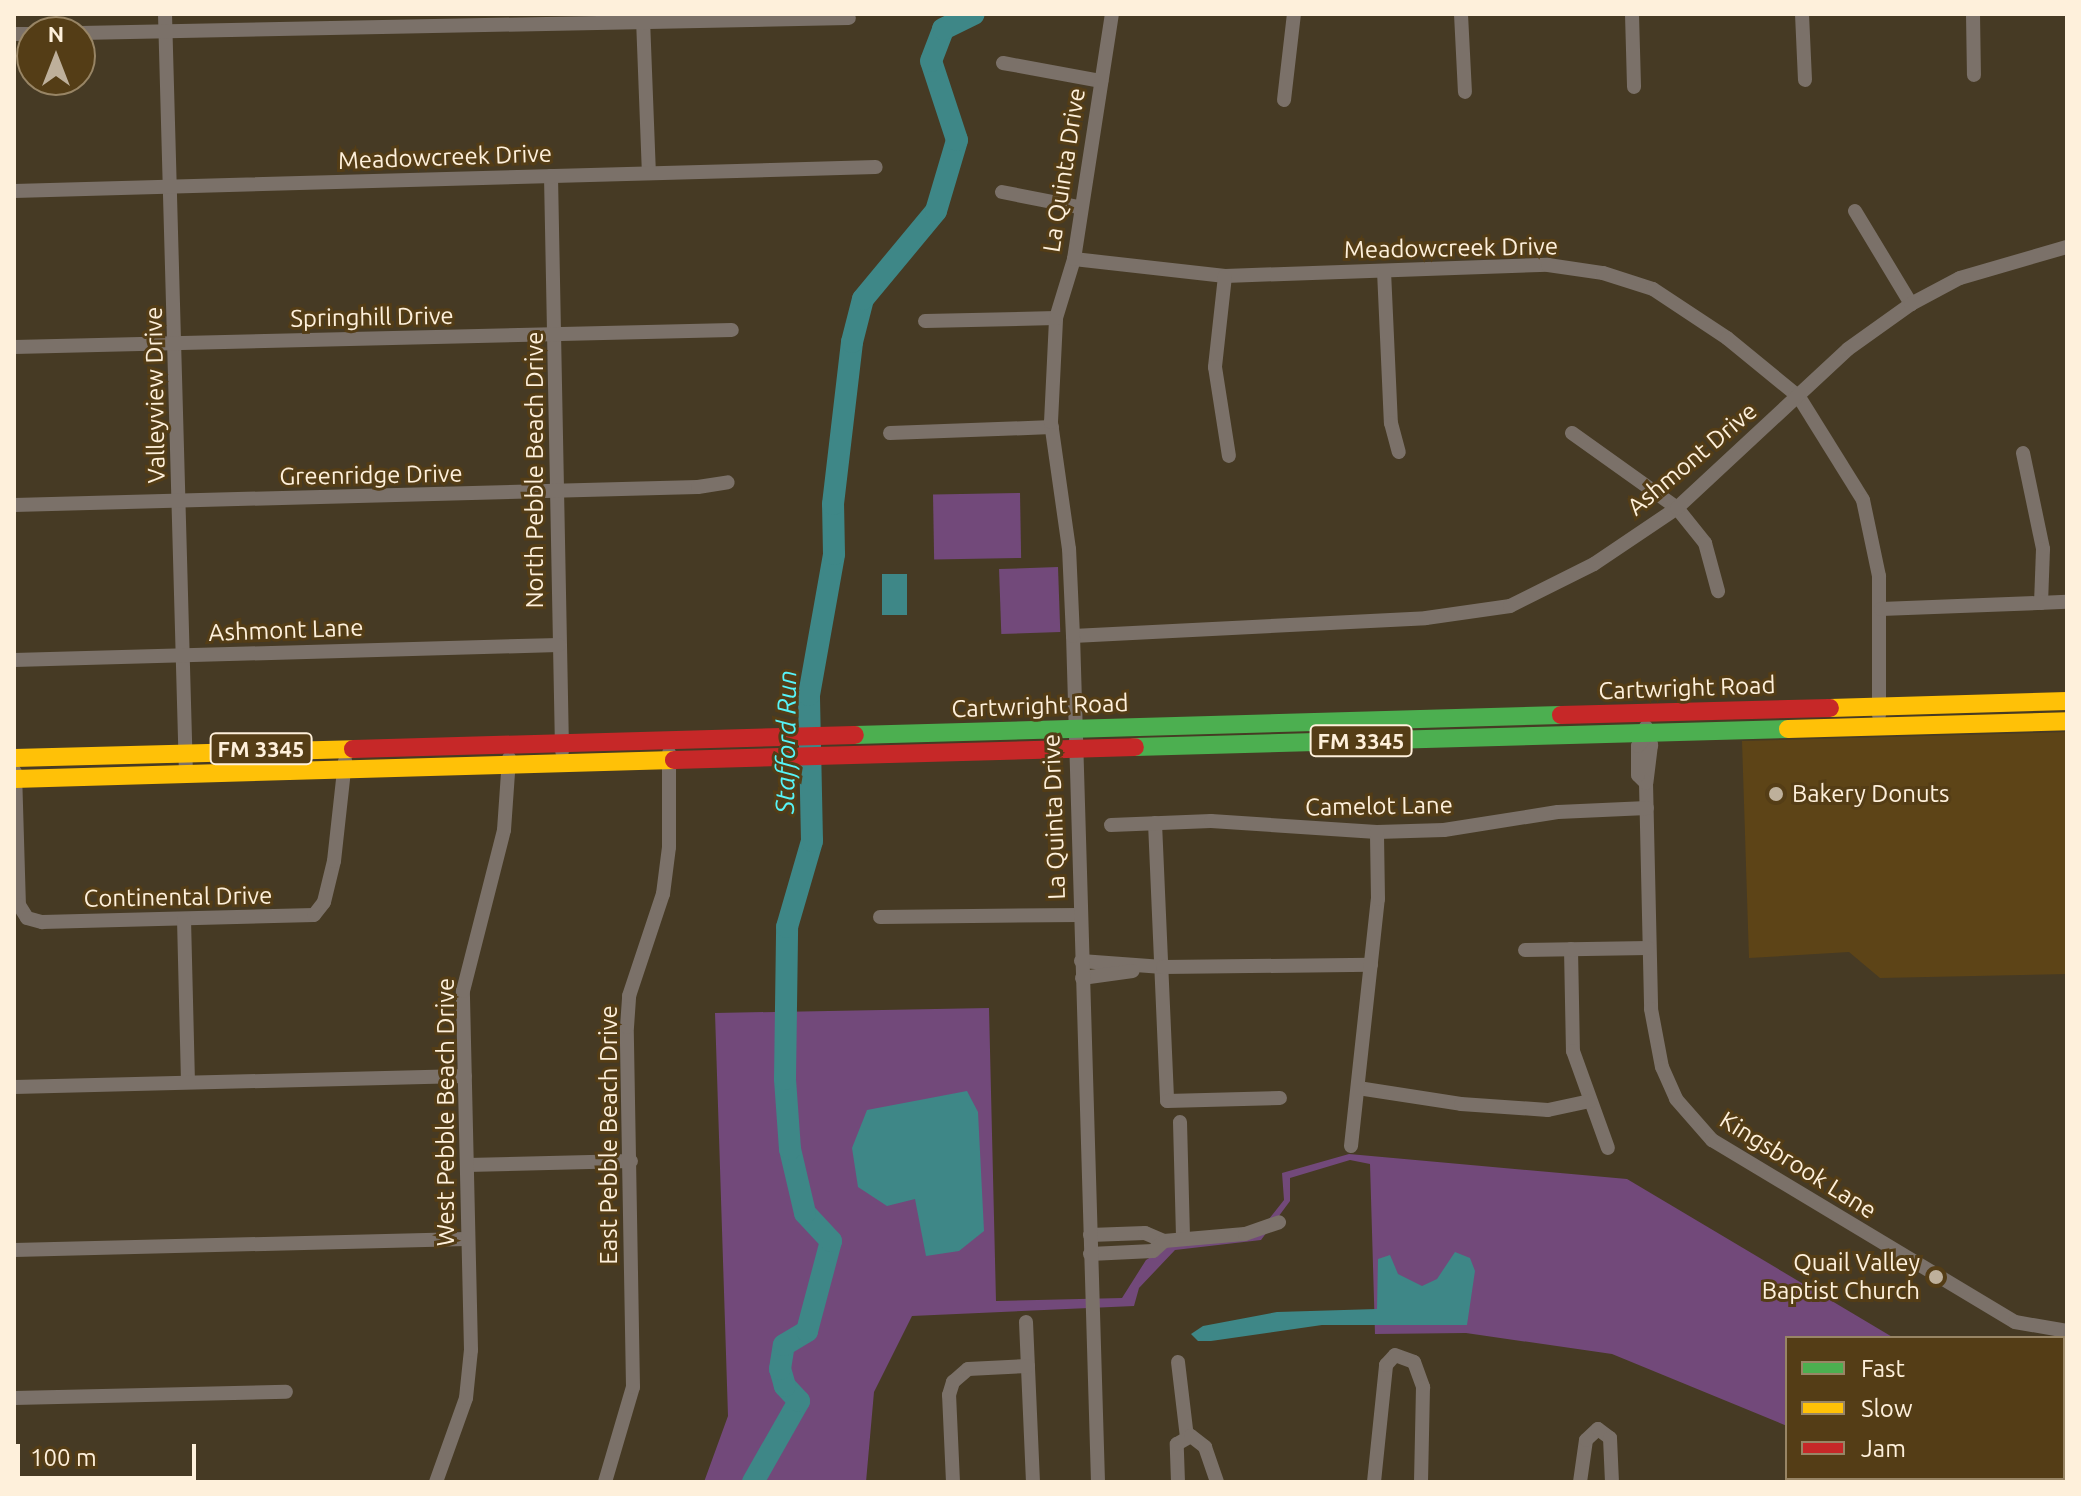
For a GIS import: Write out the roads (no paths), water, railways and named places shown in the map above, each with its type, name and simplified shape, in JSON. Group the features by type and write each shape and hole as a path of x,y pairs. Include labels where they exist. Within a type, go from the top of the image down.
{"main road":[{"name":"Cartwright Road","path":"14,770 186,751 560,740 748,757 871,745 1878,705 2067,701"},
{"name":"Cartwright Road","path":"1074,737 1646,736 2067,721"},
{"name":"Cartwright Road","path":"14,770 186,776 345,772 564,763 757,739 871,745"}],"street":[{"name":"Valleyview Drive","path":"165,14 177,343 186,776"},
{"name":"La Quinta Drive","path":"1098,1482 1073,636 1069,549 1052,427 1056,318 1074,259 1078,207 1112,14"},
{"path":"1284,100 1294,14"},
{"path":"1461,14 1465,92"},
{"path":"1632,14 1634,87"},
{"path":"1802,14 1805,80"},
{"path":"1973,14 1974,75"},
{"path":"96,32 643,19 849,18"},
{"path":"643,19 649,173"},
{"path":"1003,63 1101,81"},
{"name":"Meadowcreek Drive","path":"14,191 876,167"},
{"name":"North Pebble Beach Drive","path":"551,176 557,335 560,740 564,763"},
{"path":"1002,192 1078,207"},
{"path":"1855,211 1911,304"},
{"name":"Ashmont Drive","path":"1073,636 1426,618 1510,606 1594,564 1677,508 1848,349 1911,304 1960,278 2067,247"},
{"name":"Meadowcreek Drive","path":"1074,259 1225,276 1548,265 1603,273 1653,289 1727,338 1799,397 1863,500 1881,609 1879,726"},
{"path":"1384,271 1391,423 1399,452"},
{"path":"1225,276 1215,367 1229,456"},
{"path":"925,321 1056,318"},
{"name":"Springhill Drive","path":"14,347 732,330"},
{"path":"890,433 1052,427"},
{"path":"1572,433 1677,508 1705,543 1718,591"},
{"path":"2023,453 2035,492 2043,549 2041,603"},
{"name":"Greenridge Drive","path":"14,505 556,492 728,482"},
{"path":"1881,609 2067,602"},
{"name":"Ashmont Lane","path":"14,660 559,645"},
{"name":"Kingsbrook Lane","path":"1646,714 1646,736 1651,745 1646,783 1648,948 1654,1035 1662,1067 1676,1099 1702,1132 2015,1322 2066,1330"},
{"name":"West Pebble Beach Drive","path":"436,1482 466,1398 471,1350 466,1239 463,991 504,830 508,742"},
{"name":"Continental Drive","path":"14,770 19,905 27,918 184,919 314,915 324,902 334,861 345,772 345,747"},
{"name":"East Pebble Beach Drive","path":"605,1482 633,1387 629,996 663,894 669,847 669,751"},
{"name":"Camelot Lane","path":"1111,825 1211,821 1377,832 1444,830 1558,812 1647,808"},
{"path":"1155,823 1167,1101 1280,1098"},
{"path":"1351,1146 1371,965 1377,832"},
{"path":"880,917 1079,915"},
{"path":"184,919 188,1082"},
{"path":"1525,950 1648,948"},
{"path":"1571,949 1573,1051 1608,1148"},
{"path":"1081,961 1163,967 1371,965"},
{"path":"1082,978 1163,967"},
{"path":"14,1087 465,1076"},
{"path":"1358,1088 1461,1104 1548,1110 1590,1101"},
{"path":"1180,1122 1183,1239"},
{"path":"467,1165 631,1161"},
{"path":"1090,1235 1145,1233 1164,1241 1245,1234 1279,1222"},
{"path":"14,1250 466,1239"},
{"path":"1090,1254 1153,1251 1164,1241"},
{"path":"1026,1322 1033,1482"},
{"path":"1374,1482 1386,1365 1395,1355 1414,1362 1423,1387 1421,1482"},
{"path":"1178,1362 1189,1436 1205,1447 1217,1482"},
{"path":"953,1482 949,1395 953,1382 968,1369 1028,1366"},
{"path":"14,1398 286,1392"},
{"path":"1580,1482 1586,1440 1598,1429 1610,1438 1612,1482"},
{"path":"1178,1482 1177,1444 1189,1436"}],"water":[{"path":"882,574 907,574 907,615 882,615"},
{"path":"967,1091 978,1112 984,1231 959,1251 926,1256 915,1199 887,1206 858,1187 852,1148 867,1110"},
{"path":"1455,1252 1470,1258 1475,1271 1467,1325 1322,1325 1211,1341 1198,1341 1191,1334 1203,1326 1277,1312 1377,1309 1378,1259 1390,1255 1398,1274 1422,1286 1437,1279"}],"waterway":[{"name":"Stafford Run","path":"753,1482 799,1401 785,1386 780,1369 784,1345 807,1331 831,1241 805,1213 790,1149 785,1079 787,927 812,841 809,695 834,554 833,504 852,342 863,299 936,211 957,140 931,61 943,29 974,14"}],"place":[{"name":"Bakery Donuts","path":"1776,794"},
{"name":"Quail Valley Baptist Church","path":"1936,1277"}]}
